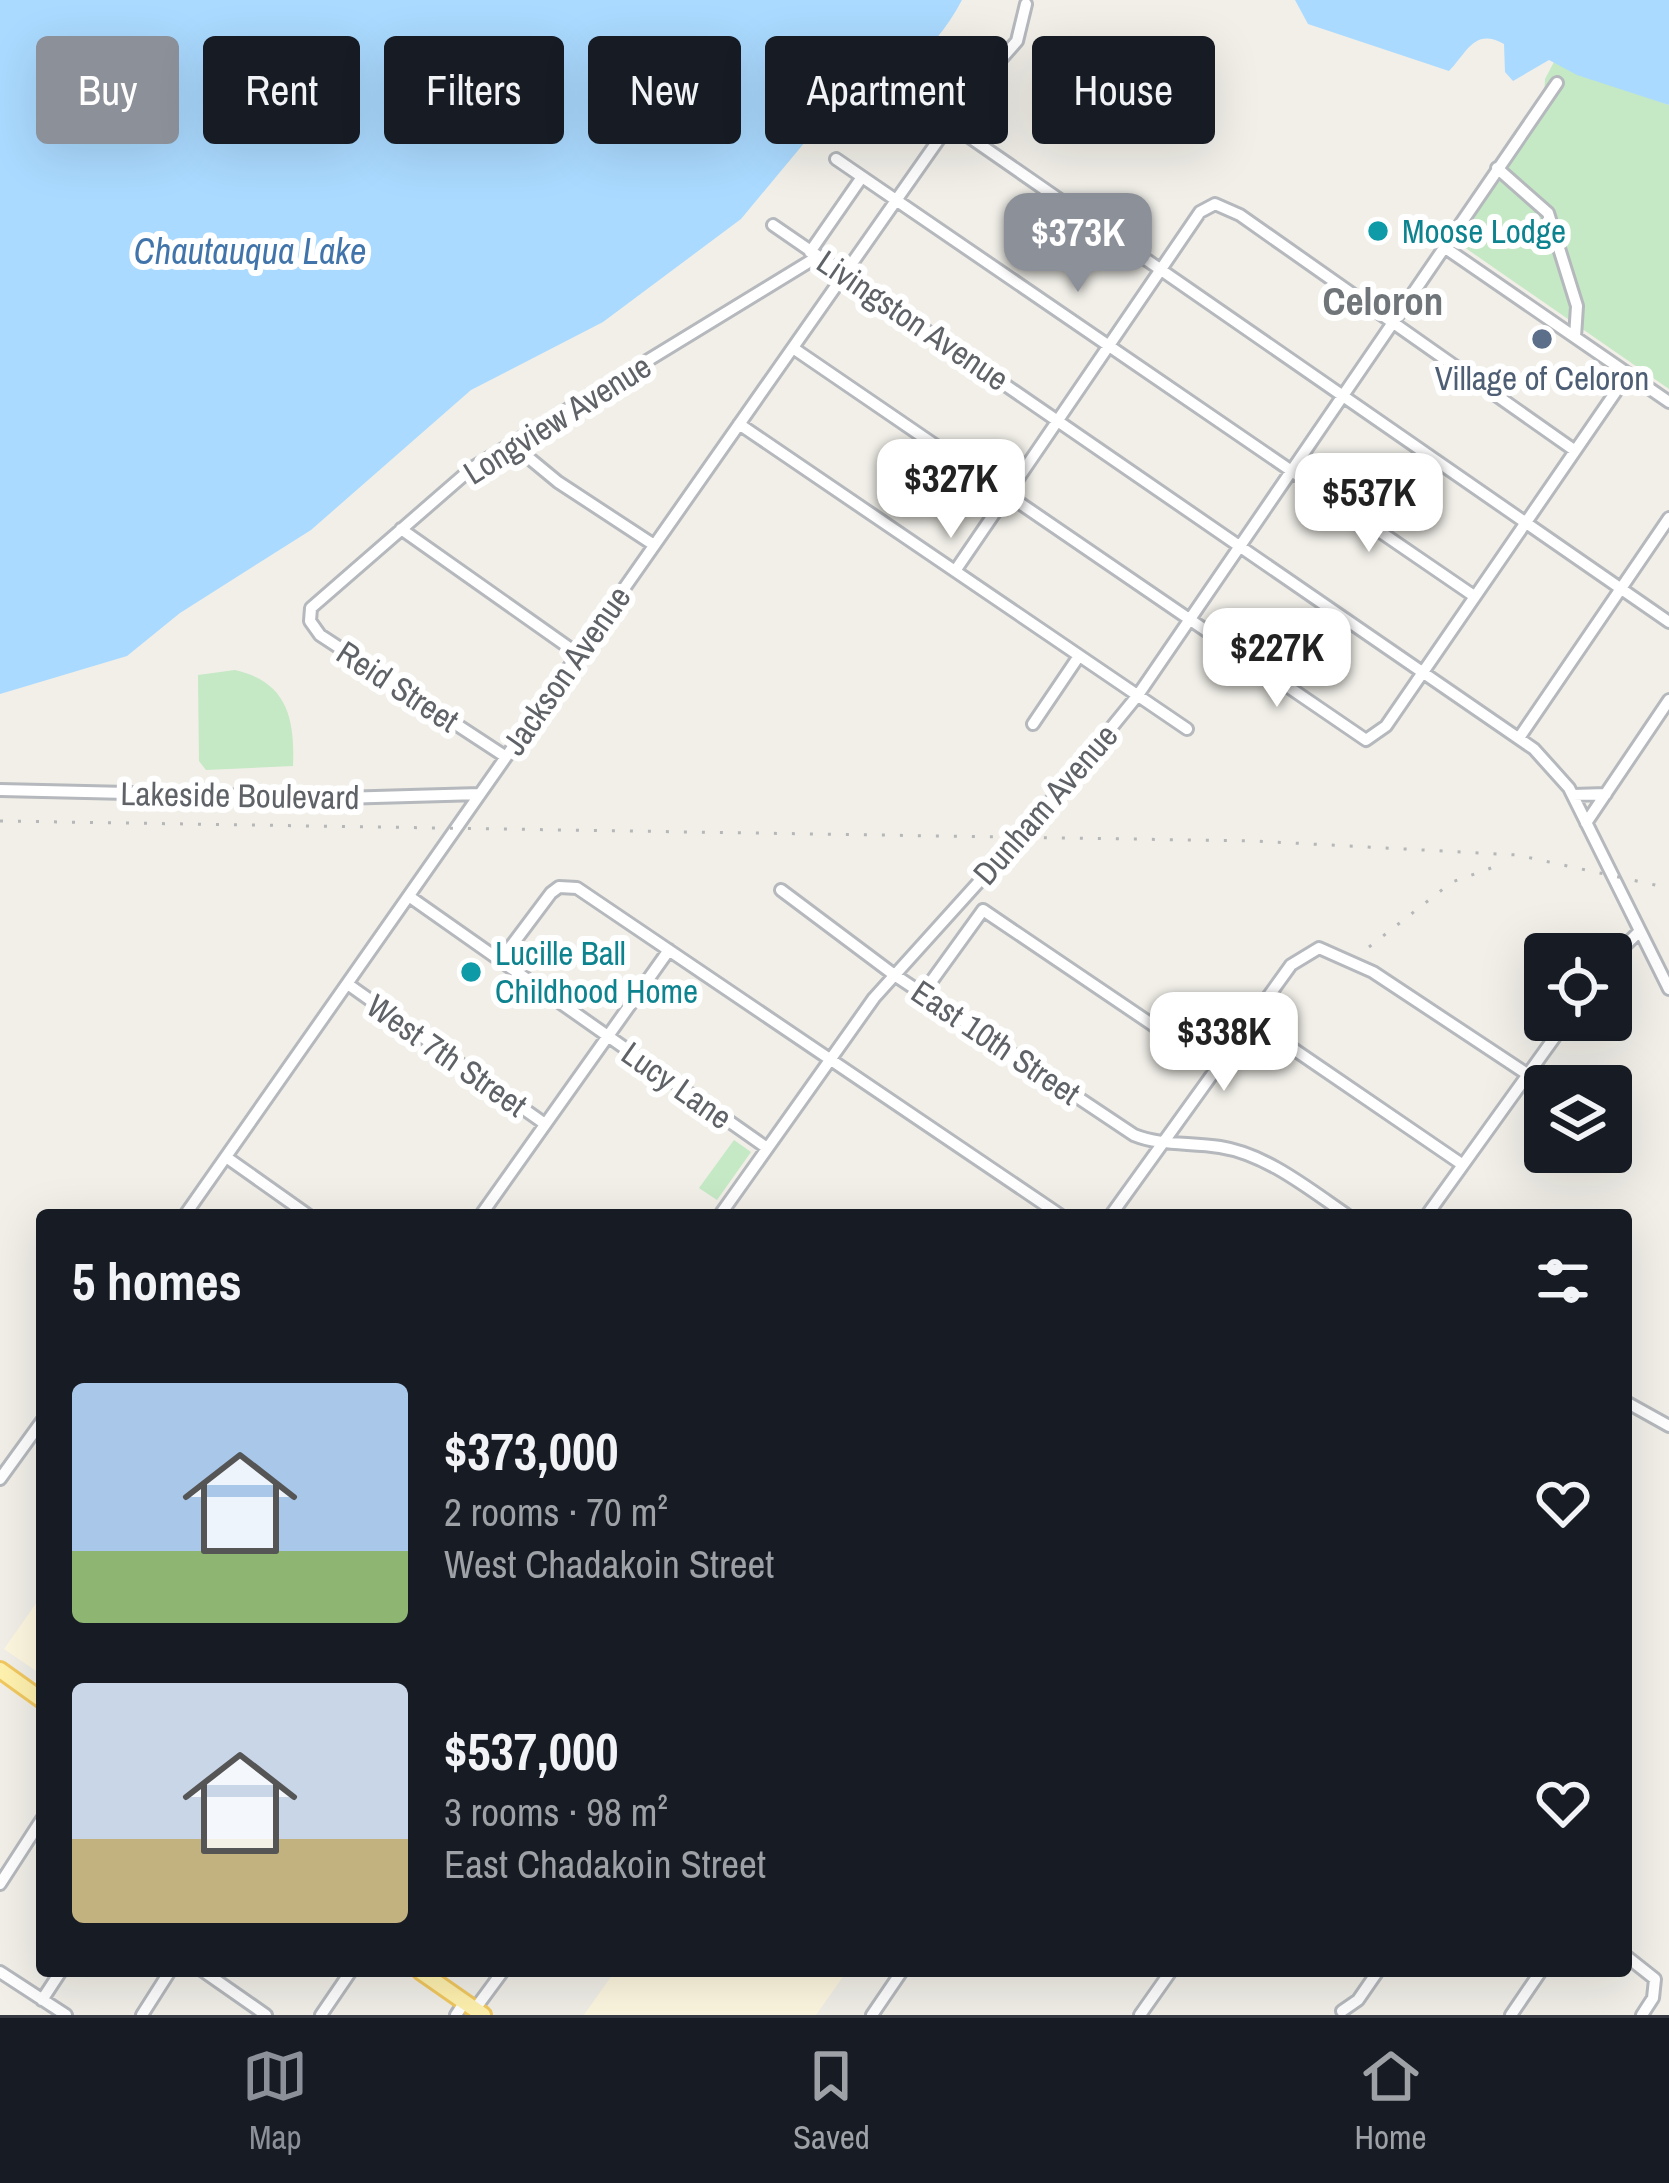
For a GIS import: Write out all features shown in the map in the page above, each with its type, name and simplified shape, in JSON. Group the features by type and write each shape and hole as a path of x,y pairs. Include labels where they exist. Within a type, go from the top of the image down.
{"main road":[{"path":"0,1670 36,1696"},
{"path":"427,1977 469,2011"}],"street":[{"name":"Jackson Avenue","path":"1008,52 1017,41 1026,4"},
{"name":"Dunham Avenue","path":"724,1209 893,974 1063,787 1138,695 1557,82"},
{"name":"Jackson Avenue","path":"189,1209 937,144"},
{"path":"975,144 1669,622"},
{"path":"836,159 1474,596"},
{"path":"1497,168 1548,213 1577,306 1575,337"},
{"path":"814,254 862,177"},
{"path":"955,572 1210,205 1240,215 1574,450"},
{"name":"Livingston Avenue","path":"773,225 1519,738 1560,774 1573,795 1669,989"},
{"path":"1444,247 1669,402"},
{"name":"Longview Avenue","path":"314,604 472,468 814,254"},
{"path":"793,348 1355,736 1376,736 1628,374"},
{"path":"740,424 1186,729"},
{"path":"512,444 558,482 654,545"},
{"path":"1519,738 1669,518"},
{"path":"401,529 578,654"},
{"name":"Reid Street","path":"314,604 310,621 320,635 506,757"},
{"path":"1033,724 1079,656"},
{"path":"1586,823 1669,700"},
{"name":"Lakeside Boulevard","path":"0,790 340,797 480,794"},
{"path":"1573,795 1606,794"},
{"path":"500,961 551,893 565,886 588,893 1051,1209"},
{"name":"East 10th Street","path":"781,890 893,974 1134,1135 1224,1147 1255,1158 1337,1209"},
{"name":"Lucy Lane","path":"410,897 767,1148"},
{"path":"923,993 983,910 1215,1067"},
{"path":"1632,938 1640,931"},
{"path":"1115,1209 1291,965 1319,948 1373,972 1524,1072"},
{"path":"487,1209 669,950"},
{"name":"West 7th Street","path":"349,985 545,1124"},
{"path":"1250,1020 1463,1166"},
{"path":"1431,1209 1524,1078"},
{"path":"226,1157 300,1209"},
{"path":"1632,1405 1669,1426"},
{"path":"0,1479 36,1428"},
{"path":"0,1884 36,1828"},
{"path":"1632,1961 1655,1979 1656,1987 1642,2015"},
{"path":"0,1972 66,2015"},
{"path":"42,2000 57,1977"},
{"path":"142,2015 166,1977"},
{"path":"212,1977 266,2015"},
{"path":"321,2015 347,1977"},
{"path":"469,2011 498,1977"},
{"path":"872,2015 898,1977"},
{"path":"1140,2015 1167,1977"},
{"path":"1342,2011 1358,2000 1374,1977"},
{"path":"1510,2015 1536,1977"}],"shaded area":[{"path":"36,1604 36,1671 4,1649"},
{"path":"611,1977 843,1977 816,2015 584,2015"}],"green space":[{"path":"1554,62 1669,105 1669,389 1454,240 1543,116 1545,79"},
{"path":"235,670 266,683 284,704 292,732 293,766 206,770 199,761 198,675"},
{"path":"734,1140 751,1152 717,1200 699,1188"}],"water":[{"name":"Chautauqua Lake","path":"0,0 962,0 938,36 765,36 765,144 803,144 741,219 603,322 471,390 311,530 180,613 127,656 0,694"},
{"path":"1295,0 1669,0 1669,105 1577,75 1549,60 1513,81 1505,72 1504,44 1494,40 1472,44 1449,71 1308,24"}],"railway":[{"path":"0,821 1255,841 1517,855 1669,888"},
{"path":"1369,947 1452,882 1505,863"}],"place":[{"name":"Moose Lodge","path":"1378,231"},
{"name":"Village of Celoron","path":"1542,339"},
{"name":"Lucille Ball Childhood Home","path":"471,972"}],"district":[{"name":"Celoron","path":"1383,301"}]}
